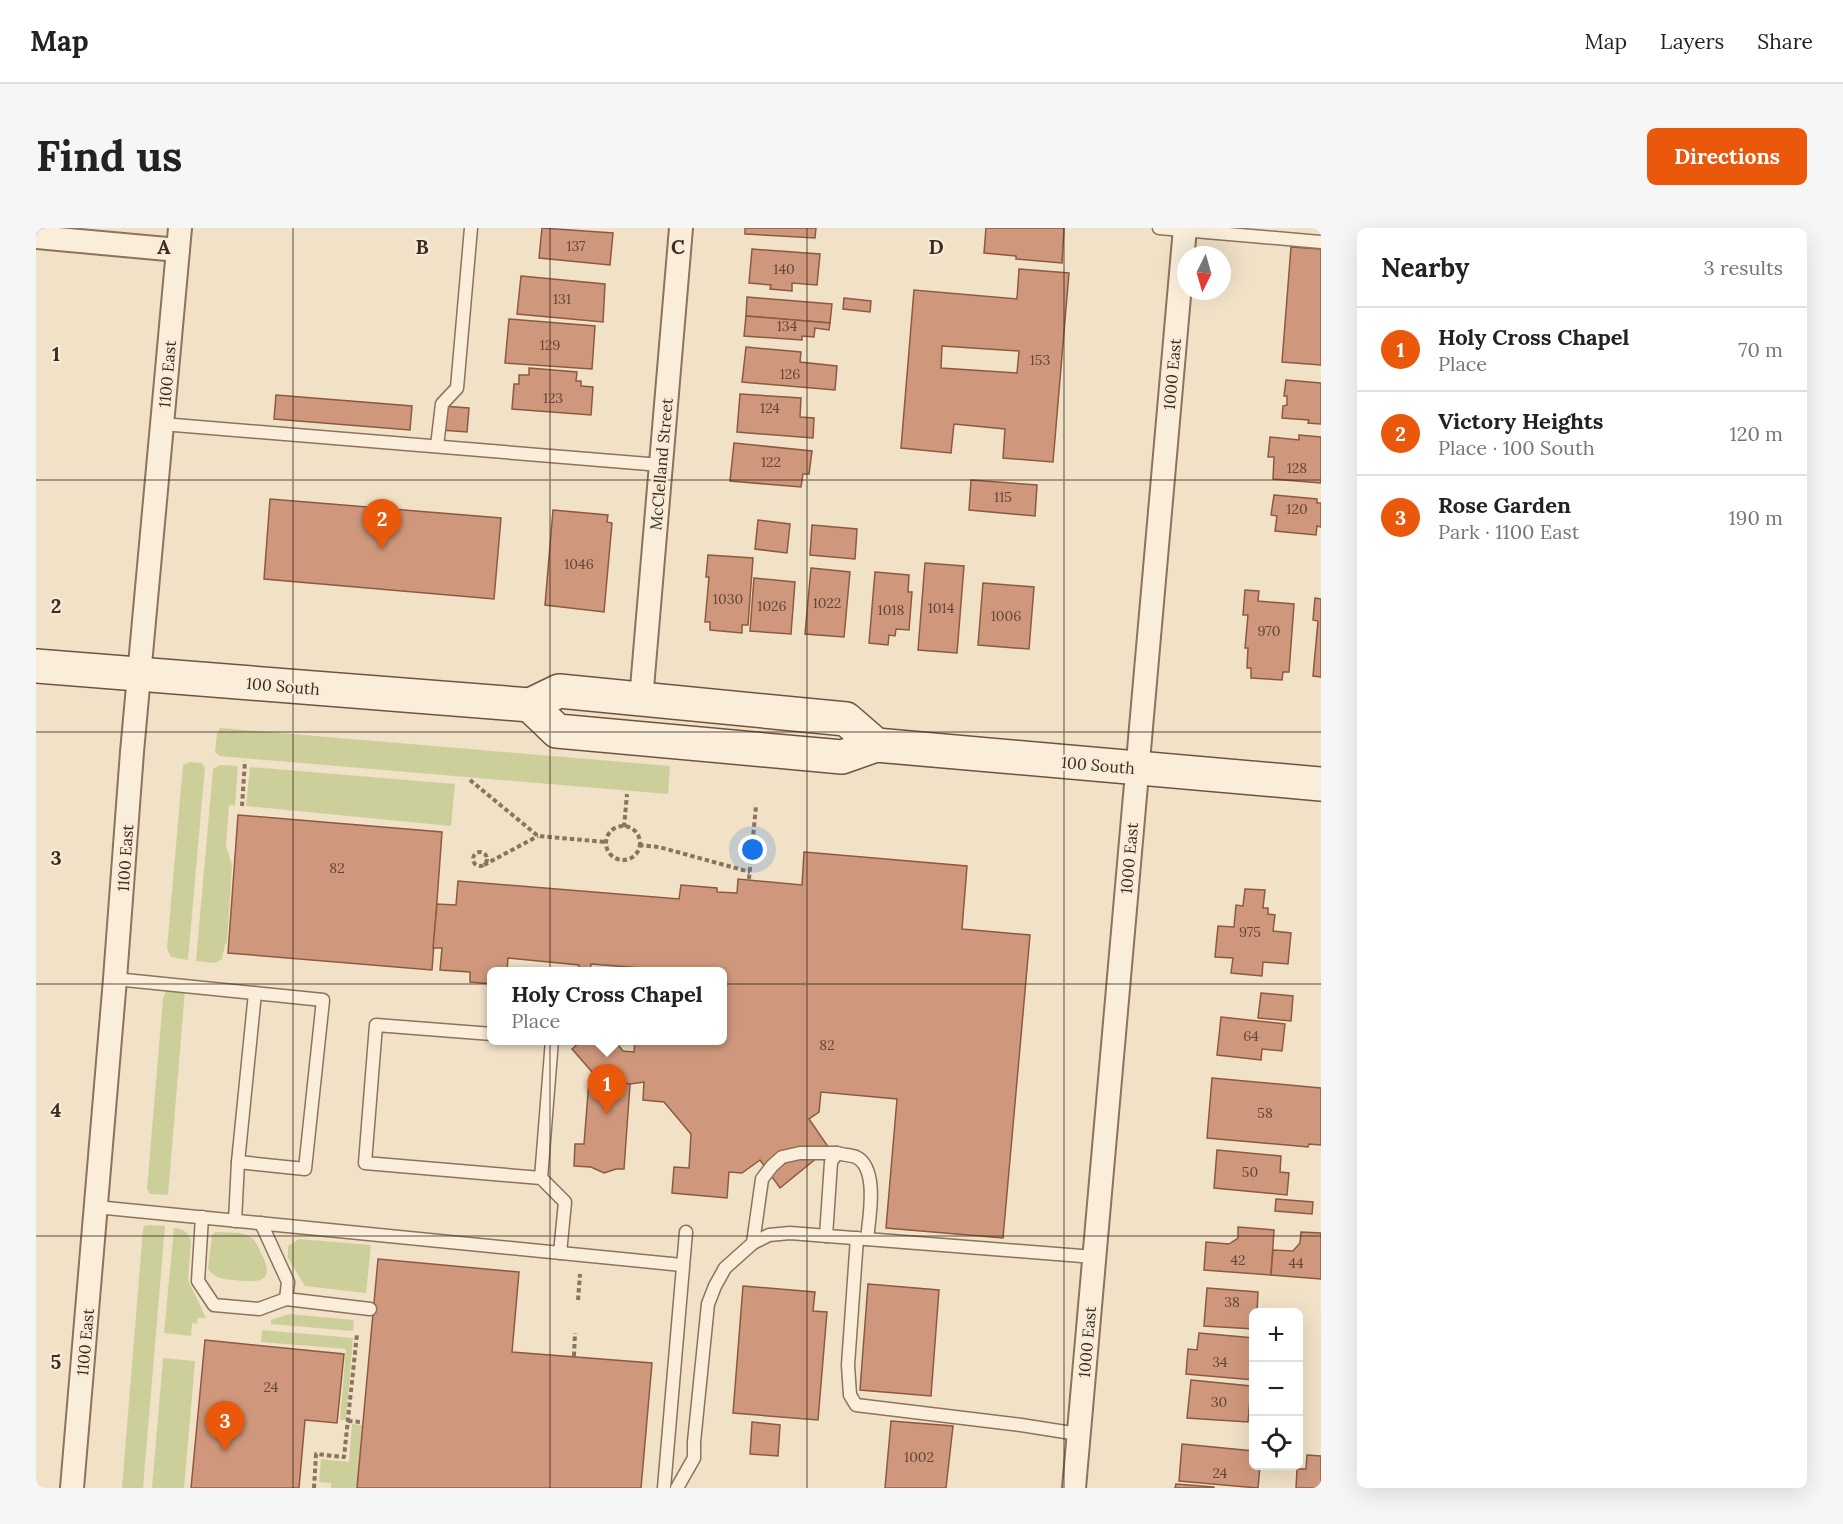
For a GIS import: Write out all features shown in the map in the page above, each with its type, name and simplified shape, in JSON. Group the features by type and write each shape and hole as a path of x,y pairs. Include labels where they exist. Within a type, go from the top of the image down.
{"main road":[{"name":"100 South","path":"36,666 530,705 557,731 842,757 876,744 1321,784"},
{"path":"530,705 559,691 846,718 876,744"}],"street":[{"name":"McClelland Street","path":"641,700 681,228"},
{"name":"1000 East","path":"1074,1488 1185,229"},
{"path":"36,237 179,239"},
{"name":"1100 East","path":"72,1488 116,979 139,675 179,239"}],"lane":[{"path":"437,446 441,404 457,387 471,228"},
{"path":"1159,228 1321,242"},
{"path":"162,424 661,465"},
{"path":"116,979 323,1000 305,1169 238,1162"},
{"path":"235,1221 238,1162 255,993"},
{"path":"487,1034 376,1025 365,1164 541,1178 565,1202 560,1253"},
{"path":"541,1178 552,1045"},
{"path":"753,1243 762,1179 782,1157 800,1153 837,1153 858,1157 867,1168 871,1185 862,1239 848,1365 850,1395 856,1405 1078,1434"},
{"path":"826,1236 831,1162 837,1153"},
{"path":"96,1207 682,1265"},
{"path":"202,1217 198,1281 214,1305 259,1309 286,1299 370,1309"},
{"path":"261,1223 288,1282 286,1299"},
{"path":"664,1488 686,1232"},
{"path":"677,1488 694,1458 708,1304 725,1268 753,1243 769,1235 790,1233 1094,1257"}],"path":[{"path":"242,806 245,761"},
{"path":"470,780 538,836"},
{"path":"624,827 627,794"},
{"path":"749,879 756,806"},
{"path":"624,827 636,833 639,844 633,856 622,860 609,853 606,842 610,831 624,827"},
{"path":"484,865 538,836 606,842"},
{"path":"639,844 750,872"},
{"path":"578,1300 580,1264"},
{"path":"574,1356 575,1333"},
{"path":"314,1488 316,1454 345,1457 357,1334"},
{"path":"348,1421 361,1422"}],"green space":[{"path":"220,728 670,766 668,794 219,756 215,752 217,733"},
{"path":"190,762 201,763 205,767 188,960 171,957 167,948 183,765"},
{"path":"220,765 238,766 235,806 229,805 226,846 232,865 227,943 222,959 215,963 196,961 213,769"},
{"path":"250,767 455,784 451,826 246,806"},
{"path":"171,989 185,990 168,1195 150,1194 147,1189 163,998 165,993"},
{"path":"148,1225 165,1226 143,1488 122,1488 143,1229"},
{"path":"174,1228 180,1229 189,1236 191,1242 188,1280 206,1318 198,1318 197,1324 192,1323 191,1336 164,1333"},
{"path":"216,1232 242,1233 251,1238 257,1245 266,1265 265,1277 256,1281 241,1281 222,1278 211,1272 208,1269 212,1235"},
{"path":"299,1239 371,1245 366,1293 305,1286 288,1258 288,1246"},
{"path":"289,1314 354,1320 353,1331 271,1324 271,1320"},
{"path":"262,1330 353,1338 346,1420 340,1420 346,1349 261,1342"},
{"path":"163,1358 195,1361 184,1488 152,1488"},
{"path":"352,1424 362,1425 357,1488 331,1488 331,1483 319,1482 321,1459 349,1462"}],"building":[{"path":"542,228 613,233 610,265 539,258"},
{"path":"745,228 816,228 815,238 745,234"},
{"path":"986,228 1064,228 1062,263 1016,259 1016,256 984,253"},
{"path":"1291,247 1321,249 1321,365 1282,362"},
{"path":"752,249 820,254 817,285 792,283 792,291 770,289 771,285 749,283"},
{"path":"1019,269 1069,273 1053,462 1003,458 1005,429 954,424 951,453 901,448 914,290 1017,299","holes":["942,346 1019,351 1017,373 941,368"]},
{"path":"521,276 605,284 603,322 517,314"},
{"path":"747,297 832,304 830,323 746,316"},
{"path":"844,298 871,301 870,312 843,309"},
{"path":"746,316 830,323 829,330 815,328 814,337 802,336 802,340 744,336"},
{"path":"509,319 595,326 592,369 505,363"},
{"path":"746,347 801,352 800,362 837,366 835,390 742,382"},
{"path":"529,368 577,372 576,381 581,381 581,386 593,387 591,415 512,409 514,384 519,384 519,375 529,375"},
{"path":"1286,380 1321,383 1321,424 1308,423 1309,420 1282,418 1283,406 1287,405 1287,396 1284,396"},
{"path":"740,394 801,398 800,417 814,418 813,438 737,432"},
{"path":"276,395 412,406 410,430 274,419"},
{"path":"443,406 469,408 467,432 441,430"},
{"path":"1299,435 1321,437 1321,483 1273,479 1274,457 1268,457 1270,437 1299,440"},
{"path":"734,443 812,451 809,474 803,474 801,487 730,481"},
{"path":"971,480 1037,485 1035,516 969,510"},
{"path":"1274,495 1317,499 1317,503 1321,503 1321,527 1317,526 1316,535 1275,531 1277,516 1271,515"},
{"path":"270,499 501,518 494,599 264,579"},
{"path":"553,510 608,515 607,522 612,523 604,612 545,605"},
{"path":"758,520 790,524 787,553 755,549"},
{"path":"812,525 857,529 855,559 810,555"},
{"path":"708,555 753,558 748,625 742,625 742,633 710,630 710,622 705,622 709,577 706,577"},
{"path":"925,563 964,566 957,653 918,650"},
{"path":"811,568 850,572 844,637 805,634"},
{"path":"875,572 909,575 908,592 912,592 909,630 896,629 895,636 889,635 888,645 869,643"},
{"path":"754,578 795,582 791,634 750,631"},
{"path":"983,583 1034,587 1029,649 978,645"},
{"path":"1245,590 1259,591 1258,601 1294,604 1289,672 1283,672 1282,680 1251,678 1251,668 1247,668 1248,648 1245,648 1248,615 1243,615"},
{"path":"1315,598 1321,599 1321,677 1313,676 1318,621 1313,620"},
{"path":"238,815 442,832 432,970 228,953"},
{"path":"804,852 967,866 962,929 1030,935 1003,1238 886,1228 897,1099 821,1092 819,1112 809,1119 829,1148 780,1188 760,1160 742,1173 729,1172 727,1198 672,1193 674,1167 689,1168 691,1134 664,1102 643,1100 644,1082 630,1084 600,1081 572,1049 576,1045 618,1045 623,1051 634,1052 635,1045 727,1045 727,967 628,967 591,964 591,967 579,967 579,965 508,958 507,967 487,967 487,984 470,982 470,972 440,970 442,948 433,948 437,904 456,905 458,881 679,899 681,885 717,888 717,892 737,893 738,879 802,885"},
{"path":"1245,889 1265,890 1263,908 1268,908 1268,914 1275,915 1273,931 1291,933 1288,964 1263,962 1262,976 1231,973 1233,958 1215,957 1218,926 1234,927 1236,905 1243,906"},
{"path":"1261,993 1293,996 1291,1021 1258,1018"},
{"path":"1221,1017 1285,1024 1282,1051 1262,1049 1261,1060 1217,1055"},
{"path":"1212,1078 1321,1088 1321,1145 1309,1144 1308,1147 1207,1138"},
{"path":"589,1081 630,1084 624,1169 604,1173 591,1167 574,1166 575,1144 584,1144"},
{"path":"1217,1150 1281,1156 1280,1172 1289,1173 1287,1195 1214,1188"},
{"path":"1276,1199 1313,1202 1312,1214 1275,1211"},
{"path":"1238,1227 1274,1230 1271,1275 1204,1270 1206,1242 1229,1244 1238,1238"},
{"path":"1301,1232 1321,1233 1321,1279 1271,1275 1273,1250 1293,1251 1300,1243"},
{"path":"378,1259 519,1272 512,1352 652,1363 641,1488 357,1488"},
{"path":"868,1284 939,1290 931,1396 860,1390"},
{"path":"743,1286 815,1292 813,1311 827,1312 818,1420 733,1413"},
{"path":"1207,1288 1258,1292 1257,1308 1249,1308 1249,1329 1204,1326"},
{"path":"1199,1333 1249,1338 1249,1380 1186,1374 1188,1349 1197,1350"},
{"path":"205,1340 344,1354 337,1423 305,1420 299,1488 191,1488"},
{"path":"1191,1380 1249,1386 1248,1422 1187,1418"},
{"path":"891,1421 953,1426 946,1488 885,1488"},
{"path":"752,1422 780,1425 778,1456 750,1454"},
{"path":"1182,1444 1249,1451 1249,1470 1260,1470 1258,1488 1179,1481"},
{"path":"1307,1455 1321,1456 1321,1488 1296,1488 1297,1470 1306,1469"},
{"path":"1176,1484 1214,1487 1214,1488 1175,1488"}],"place":[{"name":"Victory Heights","path":"382,549"},
{"name":"Holy Cross Chapel","path":"607,1114"},
{"name":"Rose Garden","path":"225,1451"}]}
